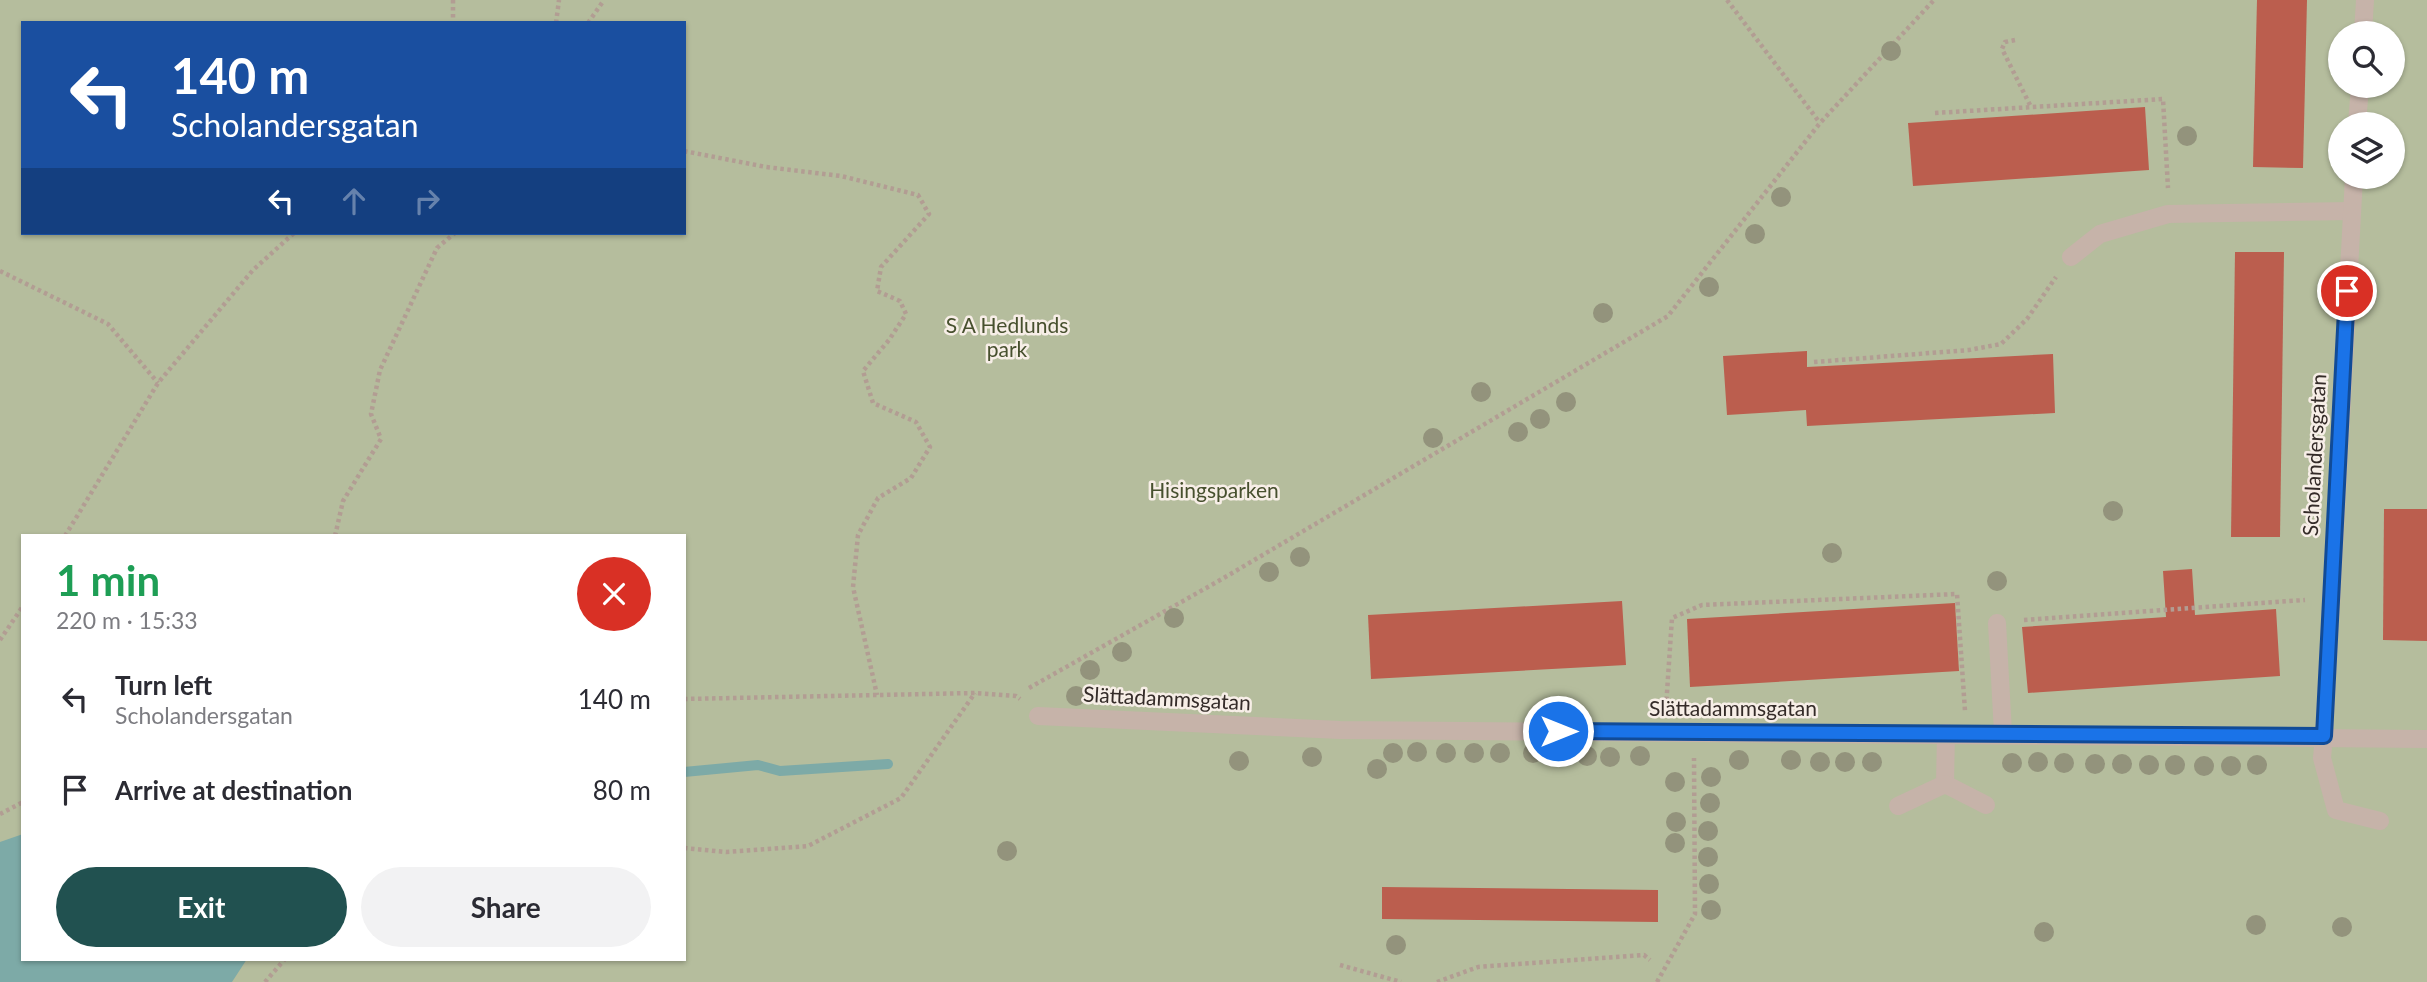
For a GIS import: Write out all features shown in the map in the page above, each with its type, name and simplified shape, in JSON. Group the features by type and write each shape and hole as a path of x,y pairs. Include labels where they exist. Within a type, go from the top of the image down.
{"street":[{"path":"2364,21 2365,0"},
{"name":"Scholandersgatan","path":"2353,189 2322,758 2336,810 2380,821"},
{"path":"2071,257 2099,234 2168,214 2352,211"},
{"path":"1997,624 2003,733"},
{"name":"Slättadammsgatan","path":"1038,716 1340,730 2427,738"},
{"path":"1945,733 1945,784"},
{"path":"1945,784 1986,805"},
{"path":"1898,806 1945,784"}],"path":[{"path":"453,0 453,21"},
{"path":"556,21 559,0"},
{"path":"589,21 604,0"},
{"path":"1727,0 1820,123"},
{"path":"686,699 975,693 1016,696 1222,579 1668,316 1820,123 1934,0"},
{"path":"2015,40 2005,42 2002,49 2031,107"},
{"path":"1935,113 2163,99 2168,214"},
{"path":"686,151 766,167 841,176 918,195 929,214 881,267 877,291 900,301 906,314 863,371 873,403 916,422 930,447 911,478 878,499 858,535 853,587 877,695"},
{"path":"66,534 158,383 253,270 292,235"},
{"path":"335,534 343,501 381,439 371,414 380,370 437,248 453,235"},
{"path":"1814,362 1969,350 2001,344 2027,319 2071,257"},
{"path":"0,271 108,324 158,383"},
{"path":"1666,710 1672,618 1702,605 1957,594 1965,715"},
{"path":"1997,624 2316,600"},
{"path":"0,640 21,609"},
{"path":"686,848 726,852 808,846 901,798 975,693"},
{"path":"1016,696 1038,716"},
{"path":"1657,982 1695,914 1694,732"},
{"path":"0,814 21,803"},
{"path":"0,807 9,808"},
{"path":"1437,982 1478,967 1644,955 1650,960"},
{"path":"265,982 283,961"},
{"path":"1340,965 1401,982"}],"green space":[{"name":"Hisingsparken","path":"0,0 2427,0 2427,982 0,982"}],"water":[{"path":"21,835 21,961 246,961 232,982 0,982 0,842"}],"building":[{"path":"2257,0 2307,0 2303,168 2253,167"},
{"path":"2145,107 2149,170 1913,186 1908,123"},
{"path":"2235,252 2284,252 2280,537 2231,537"},
{"path":"1807,351 1807,367 2053,354 2055,413 1807,426 1806,410 1727,415 1723,356"},
{"path":"2384,509 2427,509 2427,641 2383,640"},
{"path":"2192,569 2195,615 2276,609 2280,676 2028,693 2022,627 2166,617 2163,571"},
{"path":"1622,601 1626,665 1371,679 1368,615"},
{"path":"1955,603 1959,671 1690,687 1687,619"},
{"path":"1382,887 1658,890 1658,922 1382,919"}],"waterway":[{"path":"686,772 758,765 780,771 888,764"}],"route":[{"path":"1558,731 2324,736 2347,291"}],"park label":[{"name":"S A Hedlunds park","path":"1007,338"}]}
